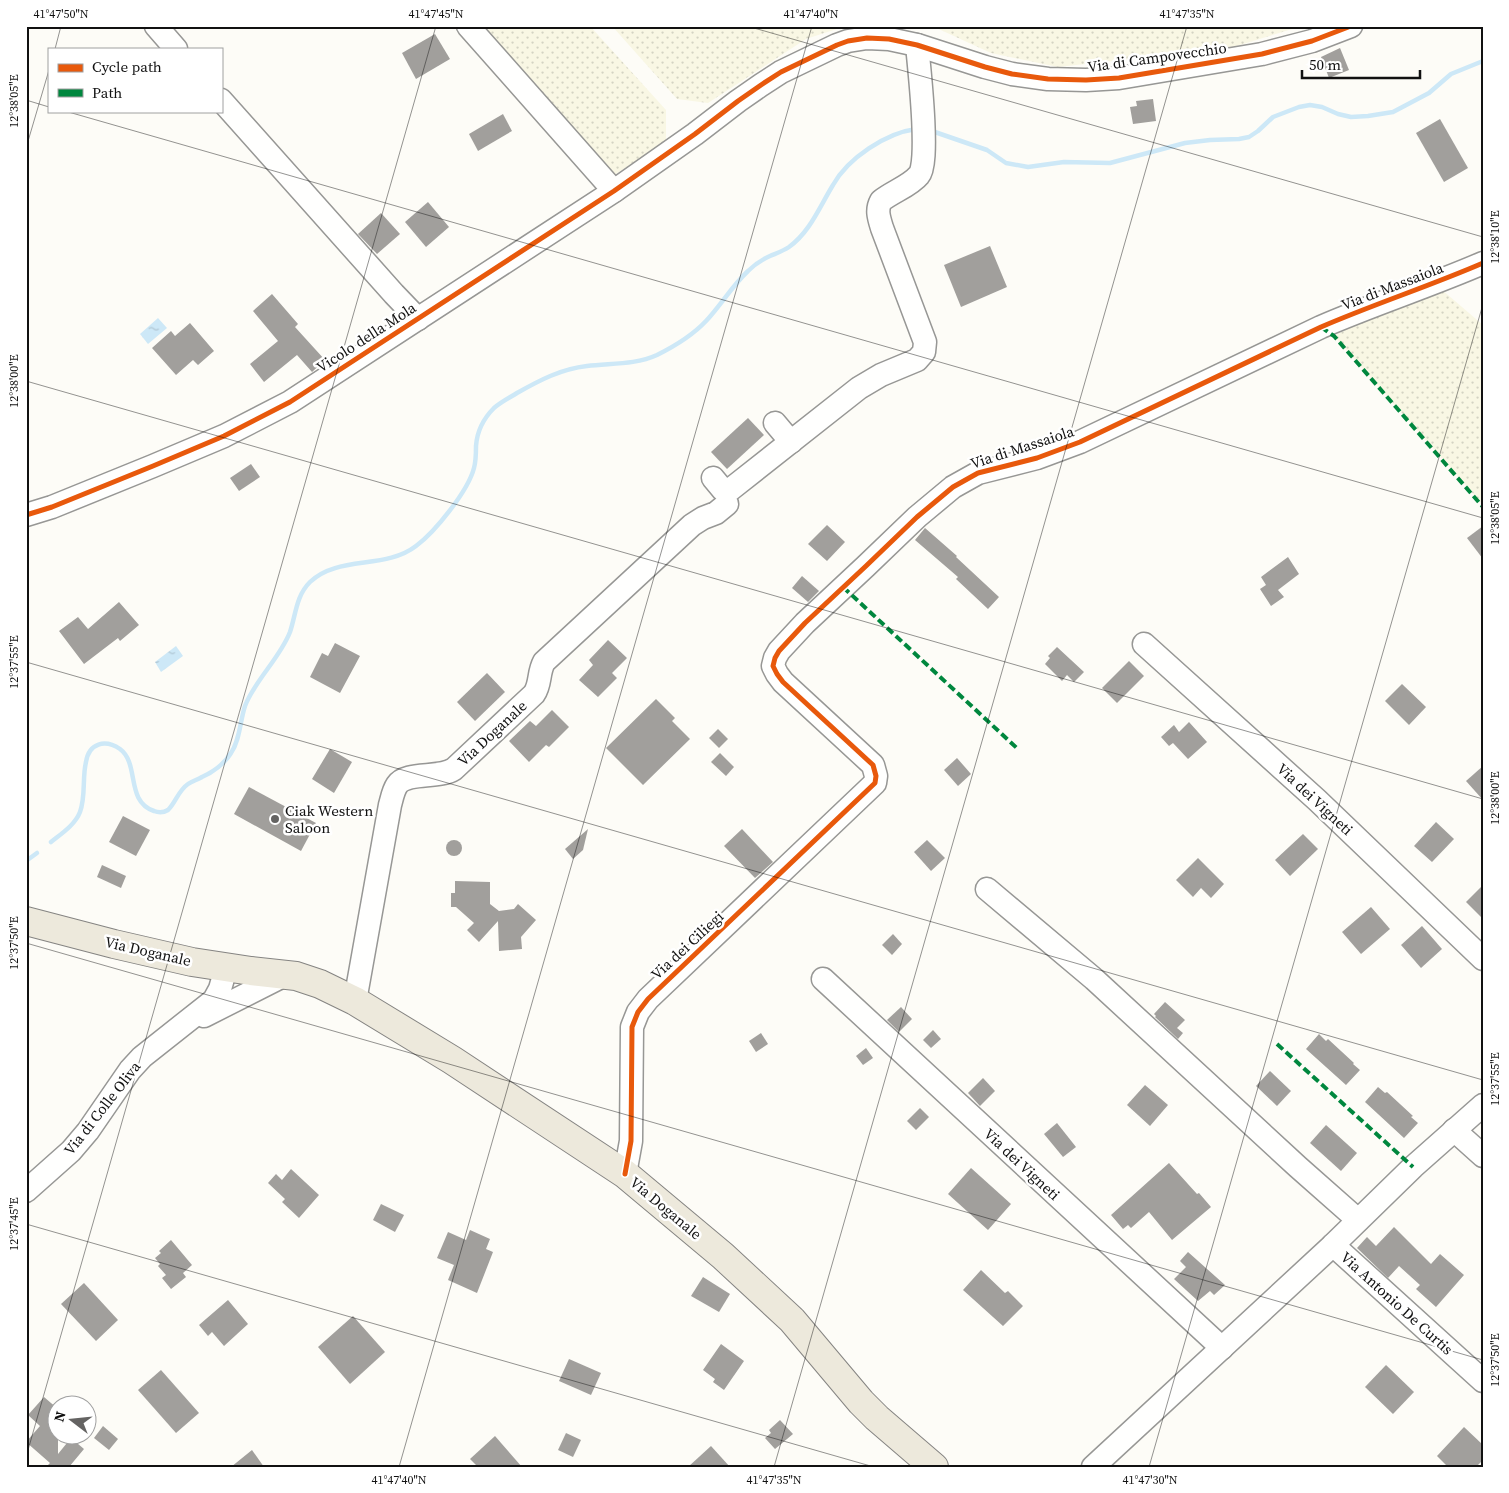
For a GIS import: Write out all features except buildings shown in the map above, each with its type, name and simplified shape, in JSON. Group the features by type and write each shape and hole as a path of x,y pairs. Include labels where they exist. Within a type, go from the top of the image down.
{"main road":[{"name":"Via Doganale","path":"26,921 192,962 307,979 355,1001 474,1074 619,1171 723,1256 792,1320 861,1402 934,1467"}],"street":[{"path":"156,26 175,48"},
{"path":"468,26 614,191"},
{"name":"Via di Campovecchio","path":"696,134 771,78 848,41 881,38 917,45 1012,74 1043,79 1086,80 1125,77 1262,54 1312,41 1351,26"},
{"path":"713,478 723,490 728,490 859,388 881,375 912,362 922,356 924,352 925,342 878,213 880,201 918,177 922,168 924,155 922,98 917,45"},
{"name":"Vicolo della Mola","path":"222,101 418,319"},
{"name":"Vicolo della Mola","path":"26,515 153,466 224,436 290,402 614,191 696,134"},
{"name":"Via di Massaiola","path":"873,786 876,778 872,765 783,682 774,671 773,662 776,654 805,623 927,507 953,487 972,476 1037,458 1080,442 1321,327 1483,263"},
{"path":"775,423 791,442"},
{"name":"Via Doganale","path":"355,1001 390,805 393,792 398,784 407,778 443,774 454,769 534,694 544,662 692,525 716,513 727,504"},
{"name":"Via dei Vigneti","path":"1144,644 1317,800 1483,959"},
{"name":"Via dei Ciliegi","path":"619,1171 631,1141 632,1027 638,1012 648,999 873,786"},
{"path":"987,889 1094,979 1358,1220"},
{"name":"Via di Colle Oliva","path":"26,1191 71,1151 88,1131 136,1064 150,1050 214,1000 220,989 226,968"},
{"name":"Via di Colle Oliva","path":"180,1028 285,975"},
{"name":"Via dei Vigneti","path":"823,980 1222,1348"},
{"path":"618,1020 622,1138 619,1171"},
{"path":"1093,1467 1333,1245 1413,1167 1483,1105"},
{"path":"1454,1130 1483,1156"},
{"name":"Via Antonio De Curtis","path":"1333,1245 1483,1381"}],"shaded area":[{"path":"478,26 590,26 666,110 666,142 614,175"},
{"path":"612,26 846,26 806,39 708,103 677,99"},
{"path":"932,26 1302,26 1230,48 1058,67 991,53"},
{"path":"1434,283 1483,325 1483,505 1334,336"}],"water":[{"path":"158,318 167,328 148,344 140,334"},
{"path":"176,646 183,656 161,672 155,662"}],"waterway":[{"path":"929,130 987,150 1006,163 1028,167 1064,162 1110,163 1185,143 1249,137 1273,117 1310,105 1351,117 1393,112 1429,93 1451,74 1483,61"},
{"path":"51,842 78,817 83,800 85,768 90,751 94,747 109,744 120,749 130,764 139,799 145,806 158,812 168,810 185,787 222,764 234,748 249,696 286,642 299,599 305,587 321,574 334,568 390,558 404,553 424,540 450,510 471,477 476,460 479,430 494,408 526,388 559,372 577,367 640,361 657,355 683,340 706,321 742,277 753,267 764,259 787,248 803,234 833,185 848,165 881,141 904,131 916,129"},
{"path":"26,861 37,853"}],"marked path":[{"path":"1321,327 1334,336 1483,507"},
{"path":"843,587 1019,750"},
{"path":"1277,1044 1413,1167"}],"cycle path":[{"path":"26,515 52,507 224,436 290,402 614,191 761,85 781,72 837,45 867,38 889,39 917,45 1012,74 1048,79 1086,80 1119,78 1262,54 1312,41 1351,26"},
{"path":"625,1174 631,1141 632,1027 638,1012 648,999 875,783 876,776 873,765 783,682 773,666 779,651 805,623 917,517 953,487 978,473 1037,458 1080,442 1321,327 1483,263"}],"place":[{"name":"Ciak Western Saloon","path":"275,819"}]}
